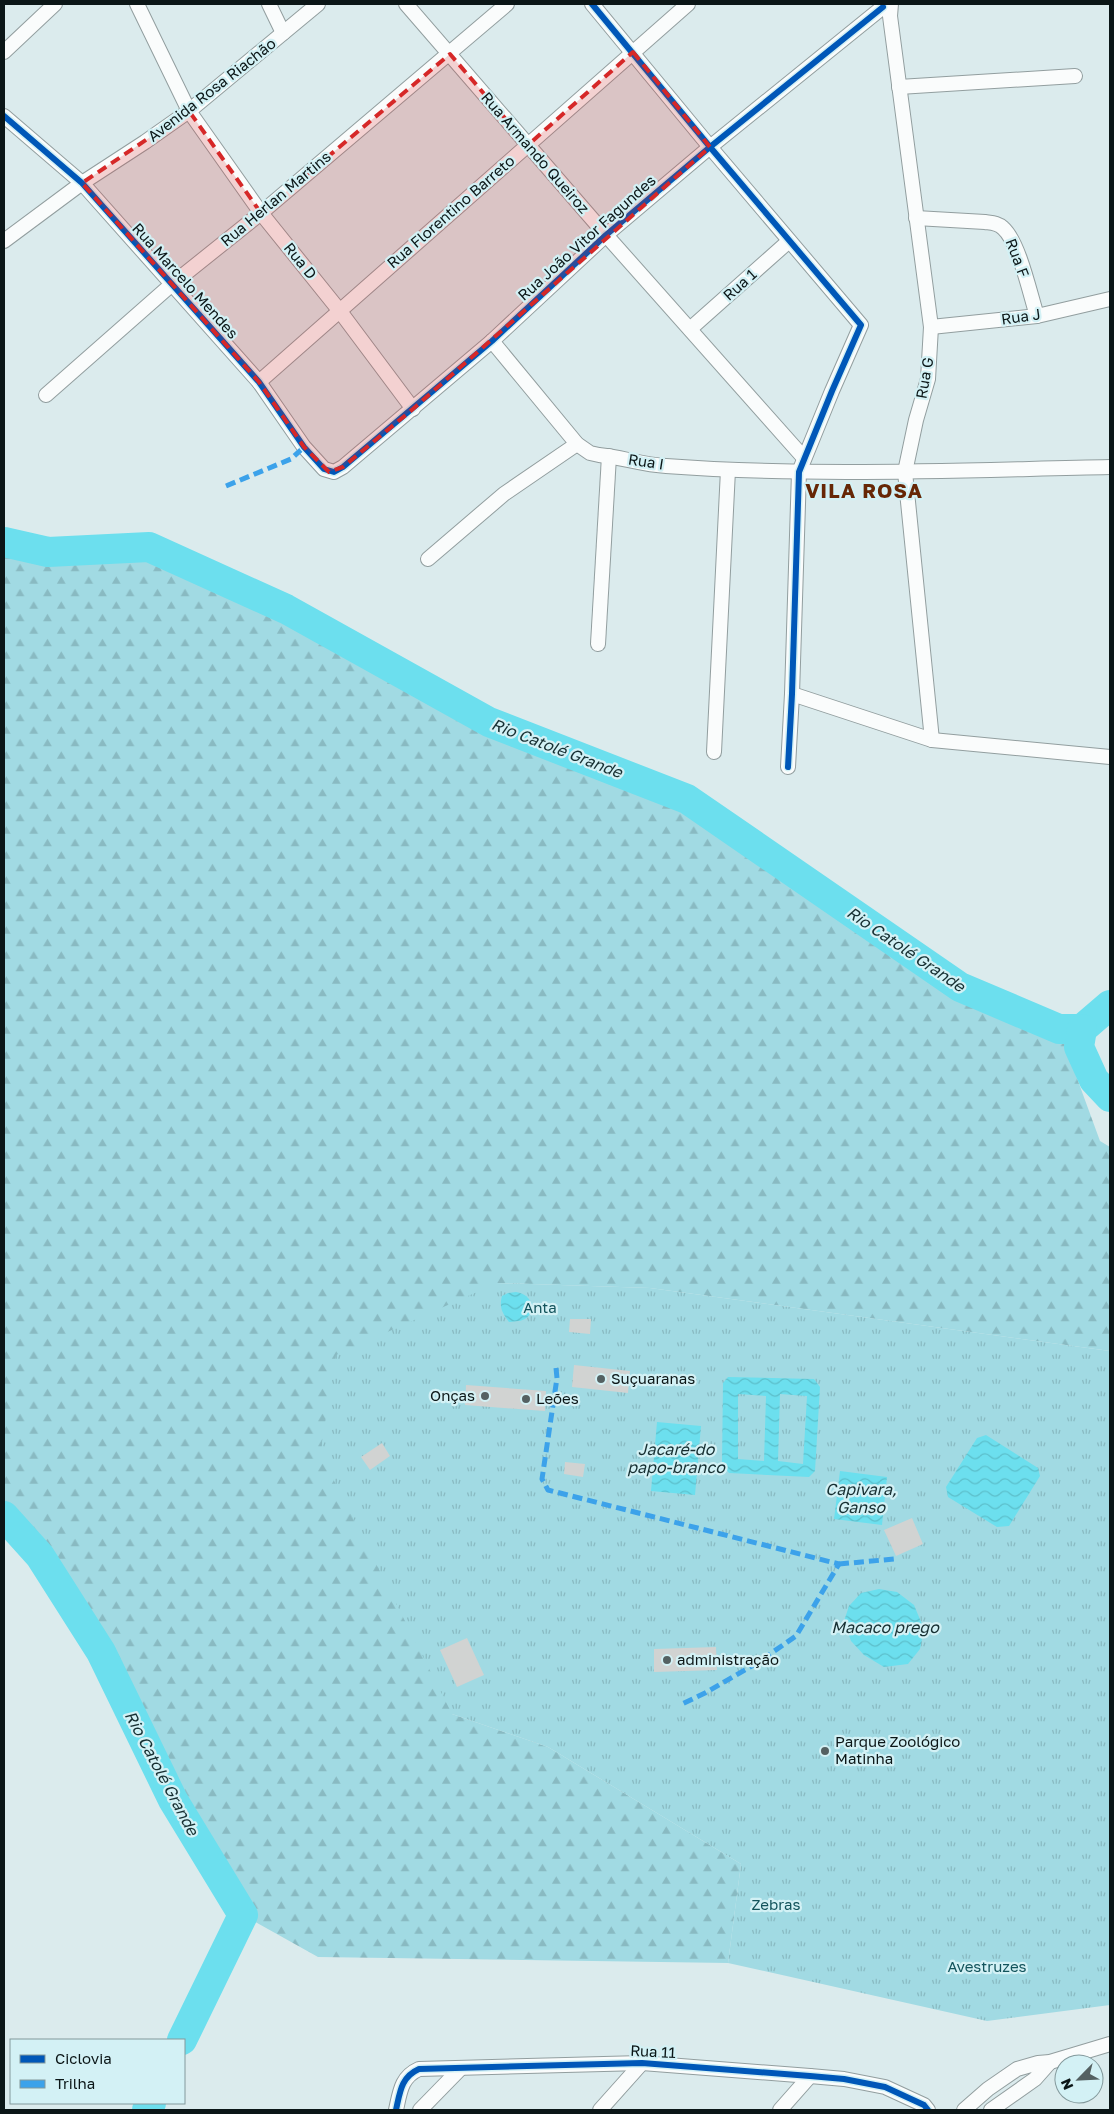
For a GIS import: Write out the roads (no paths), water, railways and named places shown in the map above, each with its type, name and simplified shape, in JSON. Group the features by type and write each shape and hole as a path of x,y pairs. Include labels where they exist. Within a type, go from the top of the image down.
{"street":[{"path":"4,52 56,4"},
{"name":"Rua D","path":"137,4 189,111 261,213 339,310 413,409"},
{"path":"269,4 283,33"},
{"name":"Avenida Rosa Riachão","path":"4,241 82,183 189,111 318,4"},
{"name":"Rua Armando Queiroz","path":"406,4 606,235 804,458"},
{"name":"Rua Herlan Martins","path":"46,396 171,285 261,213 507,4"},
{"path":"592,4 861,325 799,472 788,767"},
{"name":"Rua Florentino Barreto","path":"259,382 688,4"},
{"name":"Rua G","path":"887,8 930,327 928,379 916,420 905,472 932,740"},
{"name":"Rua João Vitor Fagundes","path":"334,472 343,467 413,409 492,341 606,235 710,147 887,8"},
{"path":"899,87 1075,76"},
{"name":"Rua Marcelo Mendes","path":"4,116 82,183 259,382 304,446 324,469 334,472"},
{"name":"Rua F","path":"916,218 985,222 996,224 1003,228 1017,250 1037,316"},
{"name":"Rua 1","path":"690,329 789,241"},
{"name":"Rua J","path":"930,327 1037,316 1110,299"},
{"path":"428,559 504,494 577,444 492,341"},
{"name":"Rua I","path":"577,444 590,453 663,466 728,470 905,472 1110,467"},
{"path":"598,644 609,456"},
{"path":"714,752 728,470"},
{"path":"792,694 932,740 1110,757"},
{"path":"964,2110 988,2089 1017,2069 1038,2063 1050,2062 1110,2044"},
{"path":"991,2110 1035,2079 1050,2062"},
{"path":"600,2110 642,2063"},
{"name":"Rua 11","path":"396,2110 402,2085 409,2074 419,2069 642,2063 844,2079 885,2087 924,2104 928,2110"},
{"path":"420,2110 461,2068"},
{"path":"780,2110 810,2076"}],"water":[{"path":"516,1292 530,1300 533,1305 532,1310 525,1319 509,1322 502,1310 502,1296"},
{"path":"728,1377 814,1379 820,1387 815,1471 809,1477 729,1473 722,1464 723,1383","holes":["738,1394 766,1396 764,1461 738,1459","780,1394 807,1396 803,1464 778,1461"]},
{"name":"Jacaré-do papo-branco","path":"657,1422 701,1426 695,1495 651,1491"},
{"path":"986,1435 1038,1468 1040,1476 1009,1526 997,1527 948,1497 946,1487 977,1438"},
{"name":"Capivara, Ganso","path":"840,1471 887,1477 882,1525 834,1519"},
{"name":"Macaco prego","path":"879,1589 897,1592 914,1605 924,1629 920,1649 908,1664 884,1667 864,1655 851,1641 844,1621 849,1606 861,1593"}],"waterway":[{"name":"Rio Catolé Grande","path":"4,542 48,552 149,547 286,609 489,722 687,799 960,987 1059,1029 1082,1029 1110,1005"},
{"name":"Rio Catolé Grande","path":"1082,1029 1079,1047 1094,1080 1110,1097"},
{"name":"Rio Catolé Grande","path":"4,1516 40,1556 101,1652 173,1800 243,1915 182,2039"},
{"name":"Rio Catolé Grande","path":"147,2110 150,2104"}],"place":[{"name":"Suçuaranas","path":"601,1379"},
{"name":"Onças","path":"485,1396"},
{"name":"Leões","path":"526,1399"},
{"name":"administração","path":"667,1660"},
{"name":"Parque Zoológico Matinha","path":"825,1751"}],"district":[{"name":"VILA ROSA","path":"864,491"}],"park label":[{"name":"Anta","path":"540,1308"},
{"name":"Zebras","path":"776,1905"},
{"name":"Avestruzes","path":"987,1967"}]}
